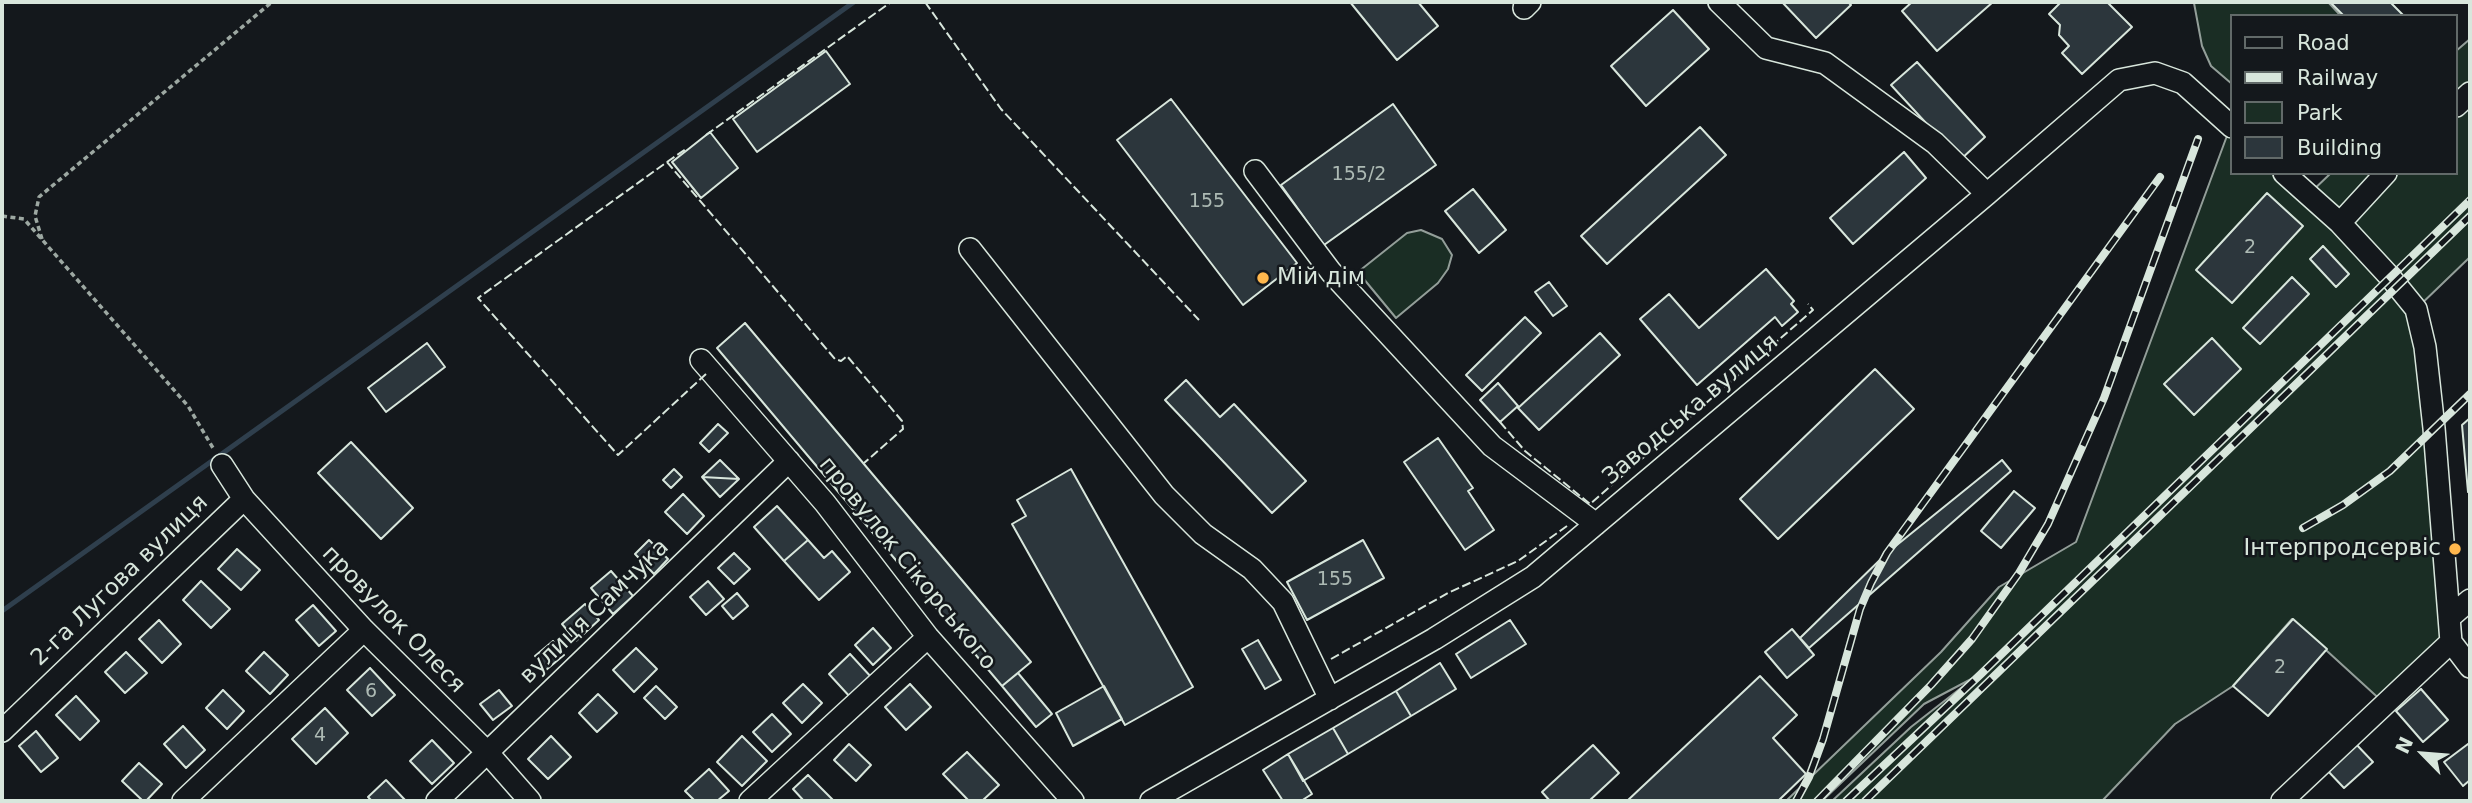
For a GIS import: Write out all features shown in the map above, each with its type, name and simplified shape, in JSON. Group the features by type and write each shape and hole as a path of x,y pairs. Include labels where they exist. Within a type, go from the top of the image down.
{"street":[{"path":"1719,2 1766,48 1825,63 1935,143 1987,194"},
{"name":"Заводська вулиця","path":"1151,801 1434,639 1533,577 2119,80 2155,73 2183,83 2230,125"},
{"path":"1255,171 1331,272 1492,446 1596,524"},
{"path":"2286,175 2340,223 2416,309 2425,347 2451,642 2470,667"},
{"path":"2340,223 2384,175"},
{"path":"970,249 1164,495 1203,534 1252,569 1283,602 1330,699"},
{"name":"провулок Сікорського","path":"701,360 825,503 928,637 1073,801"},
{"name":"вулиця Самчука","path":"437,801 789,461"},
{"name":"провулок Олеся","path":"220,462 244,499 364,630 487,752 530,801"},
{"name":"2-га Лугова вулиця","path":"2,731 244,499"},
{"path":"2449,618 2470,600"},
{"path":"183,801 364,630"},
{"path":"750,801 928,637"},
{"path":"2283,801 2451,642"}],"path":[{"path":"42,239 35,216 39,197 272,2"},
{"path":"2,216 24,219 42,239 188,406 220,462"}],"green space":[{"path":"2328,2 2339,14 2230,14 2230,82 2211,66 2202,46 2194,3"},
{"path":"2470,39 2470,257 2416,309 2451,642 2385,704 2292,619 2233,686 2175,724 2102,801 1832,801 1911,727 1975,677 1924,704 1822,801 1786,801 1941,652 1999,587 2076,542 2230,128 2230,175 2286,175 2308,195 2329,175 2458,175 2458,49"},
{"path":"1421,230 1442,239 1452,255 1448,269 1438,283 1396,318 1358,272 1407,233"}],"building":[{"path":"1350,2 1418,2 1438,26 1397,60"},
{"path":"1782,2 1848,2 1851,5 1816,38"},
{"path":"1912,2 1993,2 1937,51 1902,11"},
{"path":"2061,2 2107,2 2132,27 2082,74 2062,53 2069,46 2059,35 2060,25 2049,14"},
{"path":"2330,2 2390,2 2402,14 2342,14"},
{"path":"1673,10 1709,49 1646,106 1611,66"},
{"path":"826,51 850,84 757,152 733,119"},
{"path":"1917,62 1985,137 1960,160 1891,85"},
{"path":"1171,99 1297,263 1243,305 1117,140"},
{"path":"1393,104 1436,165 1324,245 1281,185"},
{"path":"1700,127 1726,155 1607,264 1581,236"},
{"path":"710,132 738,168 701,198 672,162"},
{"path":"1904,152 1926,178 1853,244 1830,218"},
{"path":"1473,189 1506,230 1479,253 1445,211"},
{"path":"2267,193 2303,226 2232,303 2196,270"},
{"path":"2323,246 2349,274 2336,287 2310,259"},
{"path":"1766,269 1794,301 1791,304 1798,312 1782,326 1775,317 1697,385 1640,319 1669,294 1699,328"},
{"path":"2292,277 2309,294 2260,344 2243,328"},
{"path":"1549,282 1567,306 1553,316 1535,292"},
{"path":"1525,317 1541,333 1482,391 1466,375"},
{"path":"745,323 1031,662 1002,686 717,348"},
{"path":"1600,333 1620,355 1539,430 1518,408"},
{"path":"2212,338 2241,369 2194,415 2164,384"},
{"path":"427,343 445,367 386,412 368,388"},
{"path":"1875,369 1914,409 1778,539 1740,499"},
{"path":"1186,380 1220,417 1234,404 1306,481 1272,513 1165,400"},
{"path":"1498,383 1518,406 1500,422 1480,400"},
{"path":"2470,418 2470,491 2468,492 2462,425"},
{"path":"718,424 728,433 709,452 700,443"},
{"path":"1438,438 1473,488 1468,491 1494,530 1465,550 1404,462"},
{"path":"351,442 413,508 381,539 318,473"},
{"path":"720,460 739,479 702,477"},
{"path":"2002,460 2011,471 1809,648 1800,638 1887,553"},
{"path":"674,469 682,477 671,488 663,480"},
{"path":"1071,469 1193,687 1125,725 1012,524 1026,516 1017,500"},
{"path":"702,477 739,479 720,497"},
{"path":"2014,491 2035,508 2001,548 1981,531"},
{"path":"683,494 704,516 687,534 665,512"},
{"path":"777,506 808,540 784,561 754,527"},
{"path":"649,540 668,559 654,574 635,554"},
{"path":"808,540 824,558 832,551 850,572 819,600 784,561"},
{"path":"1363,540 1384,578 1307,620 1287,582"},
{"path":"237,549 260,570 241,590 218,569"},
{"path":"734,553 750,569 734,584 718,568"},
{"path":"611,571 633,596 613,614 591,588"},
{"path":"201,581 230,609 211,628 183,600"},
{"path":"708,581 724,599 706,615 690,597"},
{"path":"737,593 748,606 733,619 722,606"},
{"path":"585,604 599,620 576,641 562,624"},
{"path":"313,605 336,631 319,646 296,620"},
{"path":"2293,619 2327,649 2268,716 2233,686"},
{"path":"159,620 181,644 162,663 139,639"},
{"path":"1510,620 1526,644 1471,678 1456,654"},
{"path":"873,628 891,648 873,665 855,645"},
{"path":"1792,629 1814,655 1787,678 1765,652"},
{"path":"1258,640 1281,680 1265,689 1242,649"},
{"path":"553,641 564,655 546,670 535,656"},
{"path":"636,648 657,669 634,692 613,670"},
{"path":"126,652 147,673 125,693 105,672"},
{"path":"264,652 288,675 270,694 246,671"},
{"path":"850,654 872,678 851,698 829,674"},
{"path":"1440,663 1456,689 1411,716 1396,691"},
{"path":"370,668 395,695 372,716 347,690"},
{"path":"1018,673 1052,714 1036,727 1002,686"},
{"path":"1760,676 1797,715 1773,738 1806,774 1778,801 1627,801"},
{"path":"803,684 822,703 802,723 783,703"},
{"path":"910,684 931,707 906,730 885,707"},
{"path":"656,686 677,707 665,719 644,698"},
{"path":"1104,686 1122,719 1073,746 1056,713"},
{"path":"2421,689 2448,720 2423,742 2396,711"},
{"path":"223,690 244,711 227,729 206,708"},
{"path":"499,690 512,706 493,720 480,704"},
{"path":"1396,691 1411,716 1348,754 1333,728"},
{"path":"598,694 617,713 597,732 579,713"},
{"path":"76,696 99,721 80,740 56,715"},
{"path":"325,708 348,733 316,764 292,739"},
{"path":"772,714 791,734 772,752 753,732"},
{"path":"183,726 205,750 186,768 164,744"},
{"path":"1333,728 1348,754 1303,781 1288,754"},
{"path":"36,731 58,758 41,772 19,746"},
{"path":"551,736 571,757 548,779 528,759"},
{"path":"742,736 767,761 742,786 717,762"},
{"path":"432,740 454,763 432,784 410,761"},
{"path":"2355,743 2373,762 2344,788 2327,770"},
{"path":"849,744 871,765 856,781 834,760"},
{"path":"2468,744 2470,780 2463,786 2444,762"},
{"path":"1593,745 1619,773 1589,801 1550,801 1542,792"},
{"path":"967,752 999,785 982,801 969,801 943,774"},
{"path":"1288,754 1312,794 1301,801 1283,801 1263,770"},
{"path":"139,763 162,784 146,801 122,781"},
{"path":"709,769 729,791 717,801 695,801 685,791"},
{"path":"808,775 834,801 804,801 793,789"},
{"path":"386,780 406,801 372,801 368,797"}],"waterway":[{"path":"2,611 854,2"}],"railway":[{"path":"1817,801 1931,685 1972,639 2019,573 2048,524 2104,398 2198,139"},
{"path":"1796,801 1809,777 1823,739 1860,609 1887,553 2160,177"},
{"path":"1846,801 1981,674 2470,200"},
{"path":"1865,801 2470,216"},
{"path":"2303,528 2343,505 2390,471 2470,394"}],"fence":[{"path":"706,135 891,2"},
{"path":"925,2 1001,109 1199,320"},
{"path":"667,162 686,149"},
{"path":"706,374 618,455 478,298 667,162 835,359 841,361 847,356 902,421 903,429 864,463"},
{"path":"1500,422 1525,451 1590,504 1813,310 1808,304"},
{"path":"1331,659 1448,593 1518,561 1567,526"}],"place":[{"name":"Мій дім","path":"1263,278"},
{"name":"Інтерпродсервіс","path":"2455,549"}]}
